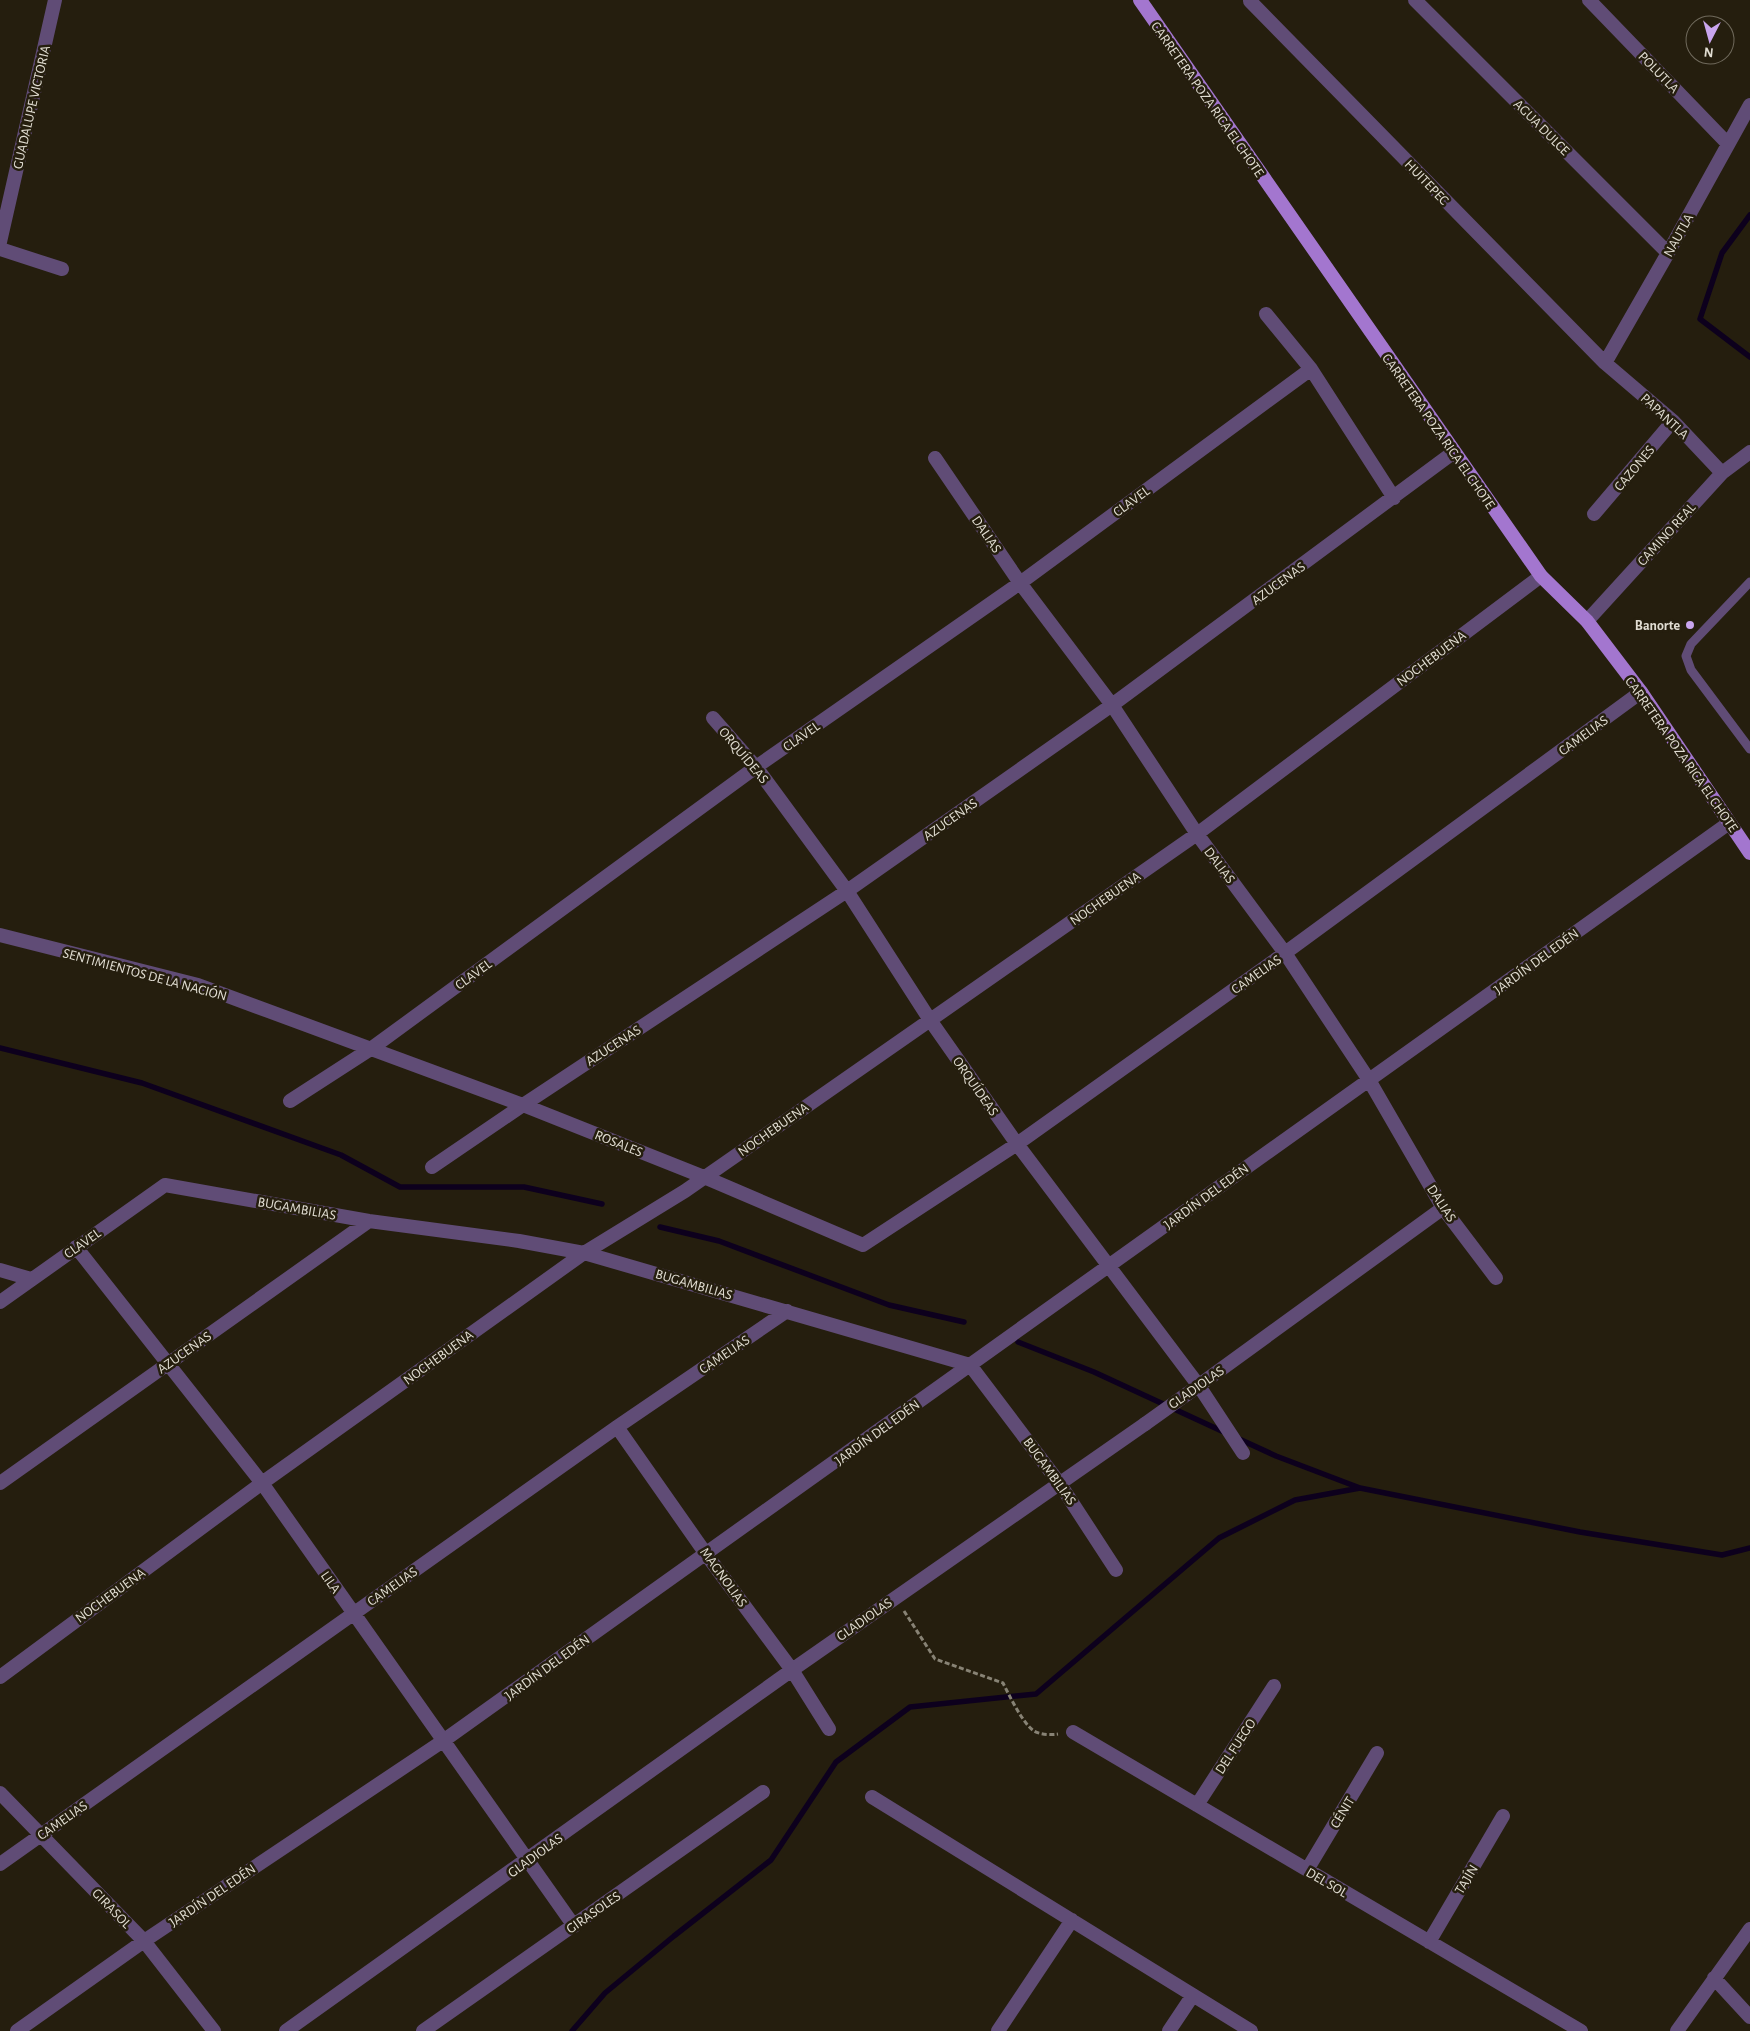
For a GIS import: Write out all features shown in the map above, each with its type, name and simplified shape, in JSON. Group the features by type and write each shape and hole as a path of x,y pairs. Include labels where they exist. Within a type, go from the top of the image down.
{"main road":[{"name":"CARRETERA POZA RICA EL CHOTE","path":"1140,0 1541,576 1587,620 1640,692 1750,853"}],"street":[{"name":"GUADALUPE VICTORIA","path":"0,242 55,0"},
{"name":"AGUA DULCE","path":"1416,0 1668,253"},
{"name":"POLUTLA","path":"1589,0 1728,144"},
{"name":"HUITEPEC","path":"1250,1 1605,363"},
{"name":"NAUTLA","path":"1605,363 1750,105"},
{"path":"0,249 62,268"},
{"path":"1266,314 1311,369 1394,498"},
{"name":"PAPANTLA","path":"1605,363 1673,421 1722,473"},
{"name":"CLAVEL","path":"290,1102 372,1048 756,767 1020,583 1311,369"},
{"name":"CAZONES","path":"1594,514 1673,421"},
{"name":"AZUCENAS","path":"432,1167 848,891 1112,705 1454,452"},
{"name":"CAMINO REAL","path":"1587,620 1722,473 1750,452"},
{"name":"DALIAS","path":"935,458 1020,583 1112,705 1197,834 1285,953 1369,1080 1443,1208 1496,1278"},
{"name":"NOCHEBUENA","path":"0,1677 262,1483 584,1253 685,1191 1197,834 1541,576"},
{"name":"CAMELIAS","path":"864,1245 1017,1144 1285,953 1640,692"},
{"name":"ORQUÍDEAS","path":"712,718 756,767 848,891 930,1020 1017,1144 1109,1266 1193,1390 1243,1453"},
{"name":"JARDÍN DEL EDÉN","path":"17,2031 144,1941 443,1741 1729,823"},
{"name":"SENTIMIENTOS DE LA NACIÓN","path":"0,935 198,985 372,1048"},
{"name":"ROSALES","path":"372,1048 523,1105 704,1177 864,1245"},
{"name":"CLAVEL","path":"0,1302 165,1185"},
{"name":"BUGAMBILIAS","path":"165,1185 369,1221 520,1241 584,1253 970,1365 1060,1484 1116,1570"},
{"name":"GLADIOLAS","path":"286,2031 792,1670 1193,1390 1443,1208"},
{"name":"AZUCENAS","path":"0,1483 369,1221"},
{"name":"LILA","path":"76,1247 262,1483 574,1926"},
{"path":"0,1270 31,1279"},
{"name":"CAMELIAS","path":"0,1864 617,1427 787,1311"},
{"name":"MAGNOLIAS","path":"617,1427 706,1554 792,1670 829,1729"},
{"name":"DEL FUEGO","path":"1197,1805 1274,1686"},
{"name":"DEL SOL","path":"1073,1732 1581,2031"},
{"name":"CÉNIT","path":"1307,1870 1377,1753"},
{"name":"GIRASOLES","path":"423,2031 763,1792"},
{"name":"GIRASOL","path":"0,1793 144,1941 214,2031"},
{"path":"872,1797 1251,2031"},
{"name":"TAJÍN","path":"1429,1942 1503,1816"},
{"path":"998,2031 1072,1920"},
{"path":"1677,2031 1750,1929"},
{"path":"1714,1978 1750,2017"},
{"path":"1170,2031 1193,1995"}],"lane":[{"path":"1750,582 1691,644 1686,656 1691,670 1750,749"}],"path":[{"path":"895,1598 935,1659 1003,1683 1017,1709 1034,1731 1049,1735 1073,1732"}],"waterway":[{"path":"1750,215 1722,253 1700,319 1750,357"},
{"path":"0,1048 142,1083 341,1155 400,1187 524,1187 602,1204"},
{"path":"660,1227 719,1241 889,1305 964,1322"},
{"path":"1018,1342 1094,1372 1226,1433"},
{"path":"1237,1438 1276,1456 1360,1488 1580,1532 1722,1555 1750,1548"},
{"path":"572,2031 605,1993 771,1860 836,1762 910,1707 1036,1694 1219,1538 1295,1500 1360,1488"}],"place":[{"name":"Banorte","path":"1690,625"}]}
